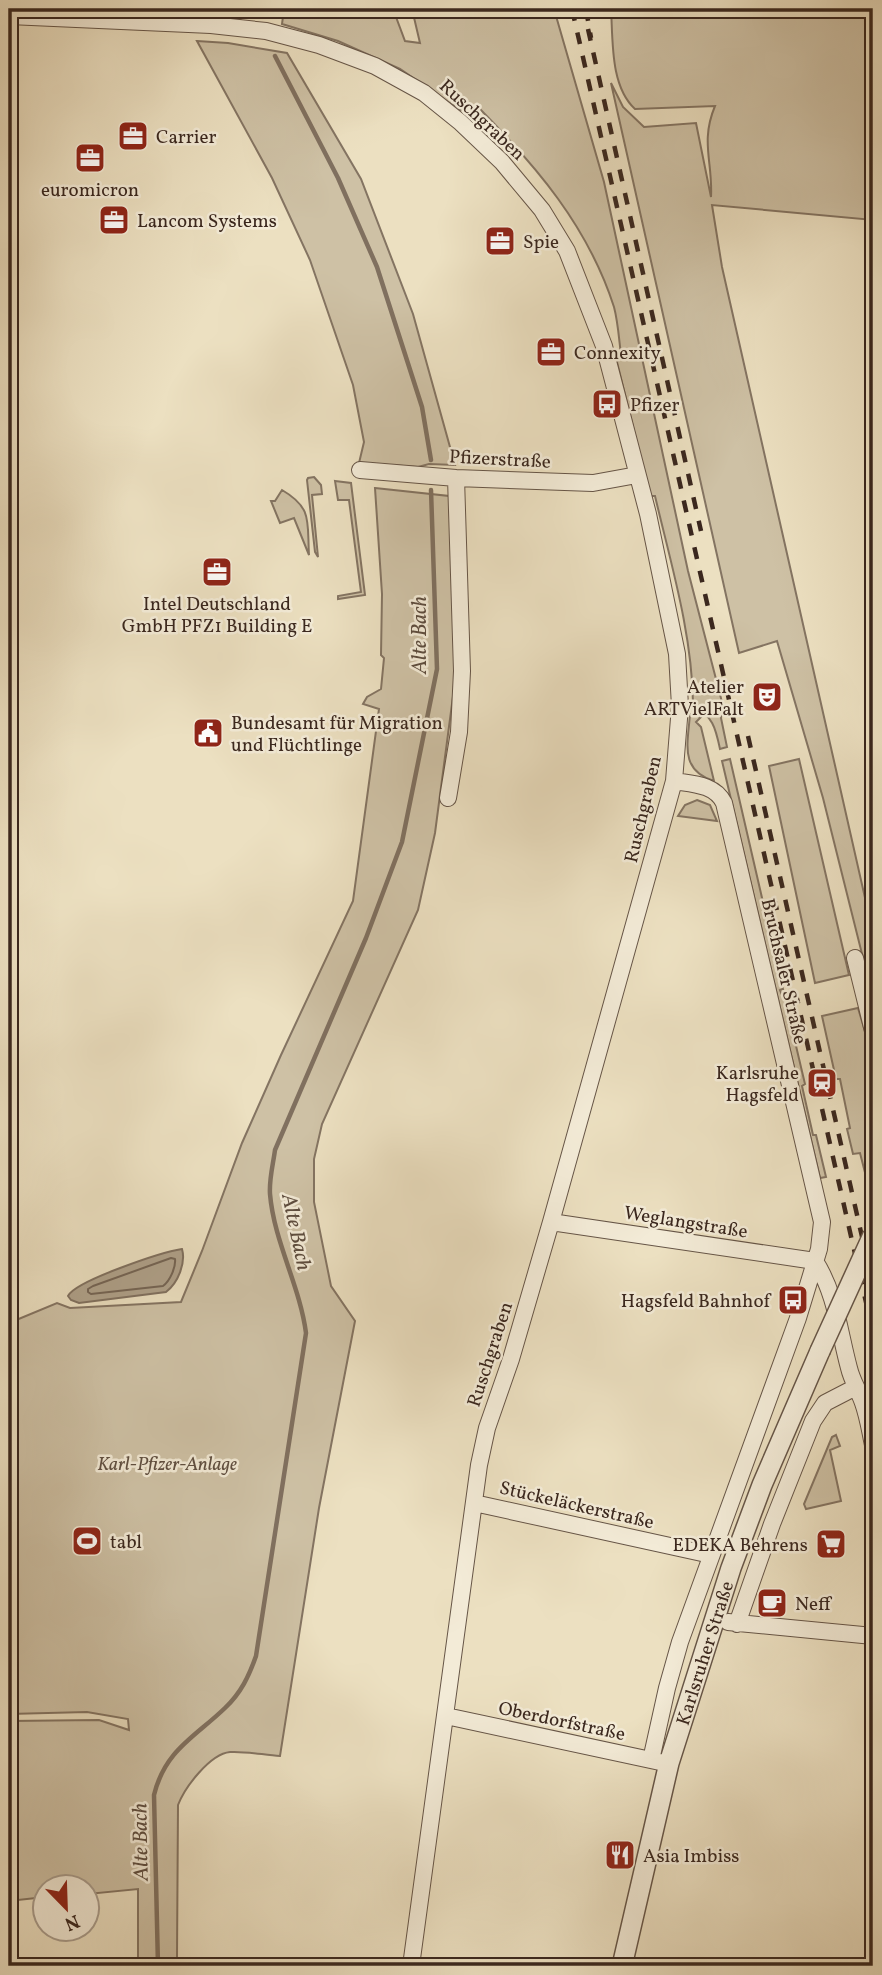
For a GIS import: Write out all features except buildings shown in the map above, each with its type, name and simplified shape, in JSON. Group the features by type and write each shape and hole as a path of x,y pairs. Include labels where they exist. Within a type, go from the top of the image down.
{"street":[{"name":"Ruschgraben","path":"9,16 211,25 266,32 319,45 352,56 424,93 460,122 502,162 542,210 567,251 604,346 648,514 677,654 680,706 674,781 512,1359 487,1429 479,1465 411,1966"},
{"name":"Pfizerstraße","path":"360,470 456,478 593,483 637,475"},
{"path":"448,797 459,732 462,671 456,478"},
{"name":"Bruchsaler Straße","path":"674,781 712,789 724,803 822,1223 822,1237 815,1261"},
{"path":"855,958 873,1031"},
{"name":"Weglangstraße","path":"551,1222 815,1261"},
{"name":"Karlsruher Straße","path":"660,1761 716,1618 740,1542 762,1485 873,1235"},
{"path":"815,1261 832,1292 855,1388 862,1401 873,1445"},
{"name":"Karlsruher Straße","path":"622,1966 660,1761 671,1672 798,1318 815,1261"},
{"name":"Karlsruher Straße","path":"737,1623 813,1421 825,1403 855,1388"},
{"name":"Stückeläckerstraße","path":"474,1503 711,1555"},
{"path":"716,1618 737,1623 873,1636"},
{"name":"Oberdorfstraße","path":"446,1716 660,1761"}],"green space":[{"path":"167,9 250,9 249,13 239,20 167,14"},
{"path":"284,9 393,9 405,41 420,43 412,9 554,9 604,182 688,571 723,706 721,718 727,747 720,749 712,723 693,703 689,651 680,599 655,496 650,496 617,362 621,355 614,307 590,250 575,224 540,175 478,107 460,110 400,69 338,41 282,24"},
{"path":"611,9 873,9 873,220 712,205 722,267 873,933 873,969 866,970 823,798 777,641 739,653 611,83 623,107 644,127 696,123 711,197 708,130 715,106 635,109 621,88 617,75"},
{"path":"197,41 228,43 287,53 361,179 413,314 455,465 429,464 418,467 359,463 364,442 353,385 310,260 272,178"},
{"path":"314,477 321,485 322,494 312,495 318,557 315,552 307,480"},
{"path":"335,481 351,483 365,595 338,599 338,596 361,592 349,500 338,500"},
{"name":"Karl-Pfizer-Anlage","path":"375,488 449,496 457,666 435,833 418,910 322,1124 314,1159 314,1202 331,1286 355,1321 319,1508 280,1756 236,1752 222,1754 199,1772 186,1789 178,1805 179,1966 138,1966 138,1889 102,1893 102,1874 32,1874 32,1898 9,1901 9,1721 99,1720 129,1730 128,1719 87,1712 9,1714 9,1323 57,1303 70,1308 181,1302 242,1143 353,901 379,709 363,704 367,697 381,689 384,658 381,655 382,594"},
{"path":"282,490 304,510 308,525 309,555 294,518 280,523 271,501 275,501"},
{"path":"690,714 701,717 696,722 701,727 714,781 695,770 690,763 687,745"},
{"path":"730,759 783,989 780,990 784,995 805,1084 802,1086 813,1135 816,1135 826,1177 820,1178 722,761"},
{"path":"799,759 849,975 815,983 769,766"},
{"path":"697,800 710,805 717,821 678,816 685,805"},
{"path":"858,1008 873,1058 871,1196 860,1153 853,1154 840,1079 836,1079 822,1016"},
{"path":"836,1435 840,1446 830,1450 841,1501 806,1509 804,1504 832,1437"}],"water":[{"path":"182,1249 180,1272 166,1292 79,1303 68,1296 102,1275"}],"waterway":[{"name":"Alte Bach","path":"275,56 338,178 377,267 422,407 431,460"},
{"name":"Alte Bach","path":"158,1966 154,1795 173,1755 236,1696 256,1656 306,1333 272,1212 271,1172 275,1150 366,938 402,842 437,669 431,490"}],"railway":[{"path":"572,9 873,1333"},
{"path":"586,9 591,38"},
{"path":"588,29 701,531"},
{"path":"748,736 873,1285"}],"place":[{"name":"Carrier","path":"133,136"},
{"name":"euromicron","path":"90,158"},
{"name":"Lancom Systems","path":"114,220"},
{"name":"Spie","path":"500,241"},
{"name":"Connexity","path":"551,352"},
{"name":"Pfizer","path":"607,404"},
{"name":"Intel Deutschland GmbH PFZ1 Building E","path":"217,572"},
{"name":"Atelier ARTVielFalt","path":"767,697"},
{"name":"Bundesamt für Migration und Flüchtlinge","path":"208,733"},
{"name":"Karlsruhe Hagsfeld","path":"822,1083"},
{"name":"Hagsfeld Bahnhof","path":"793,1300"},
{"name":"tabl","path":"87,1541"},
{"name":"EDEKA Behrens","path":"831,1544"},
{"name":"Neff","path":"772,1603"},
{"name":"Asia Imbiss","path":"620,1855"}]}
